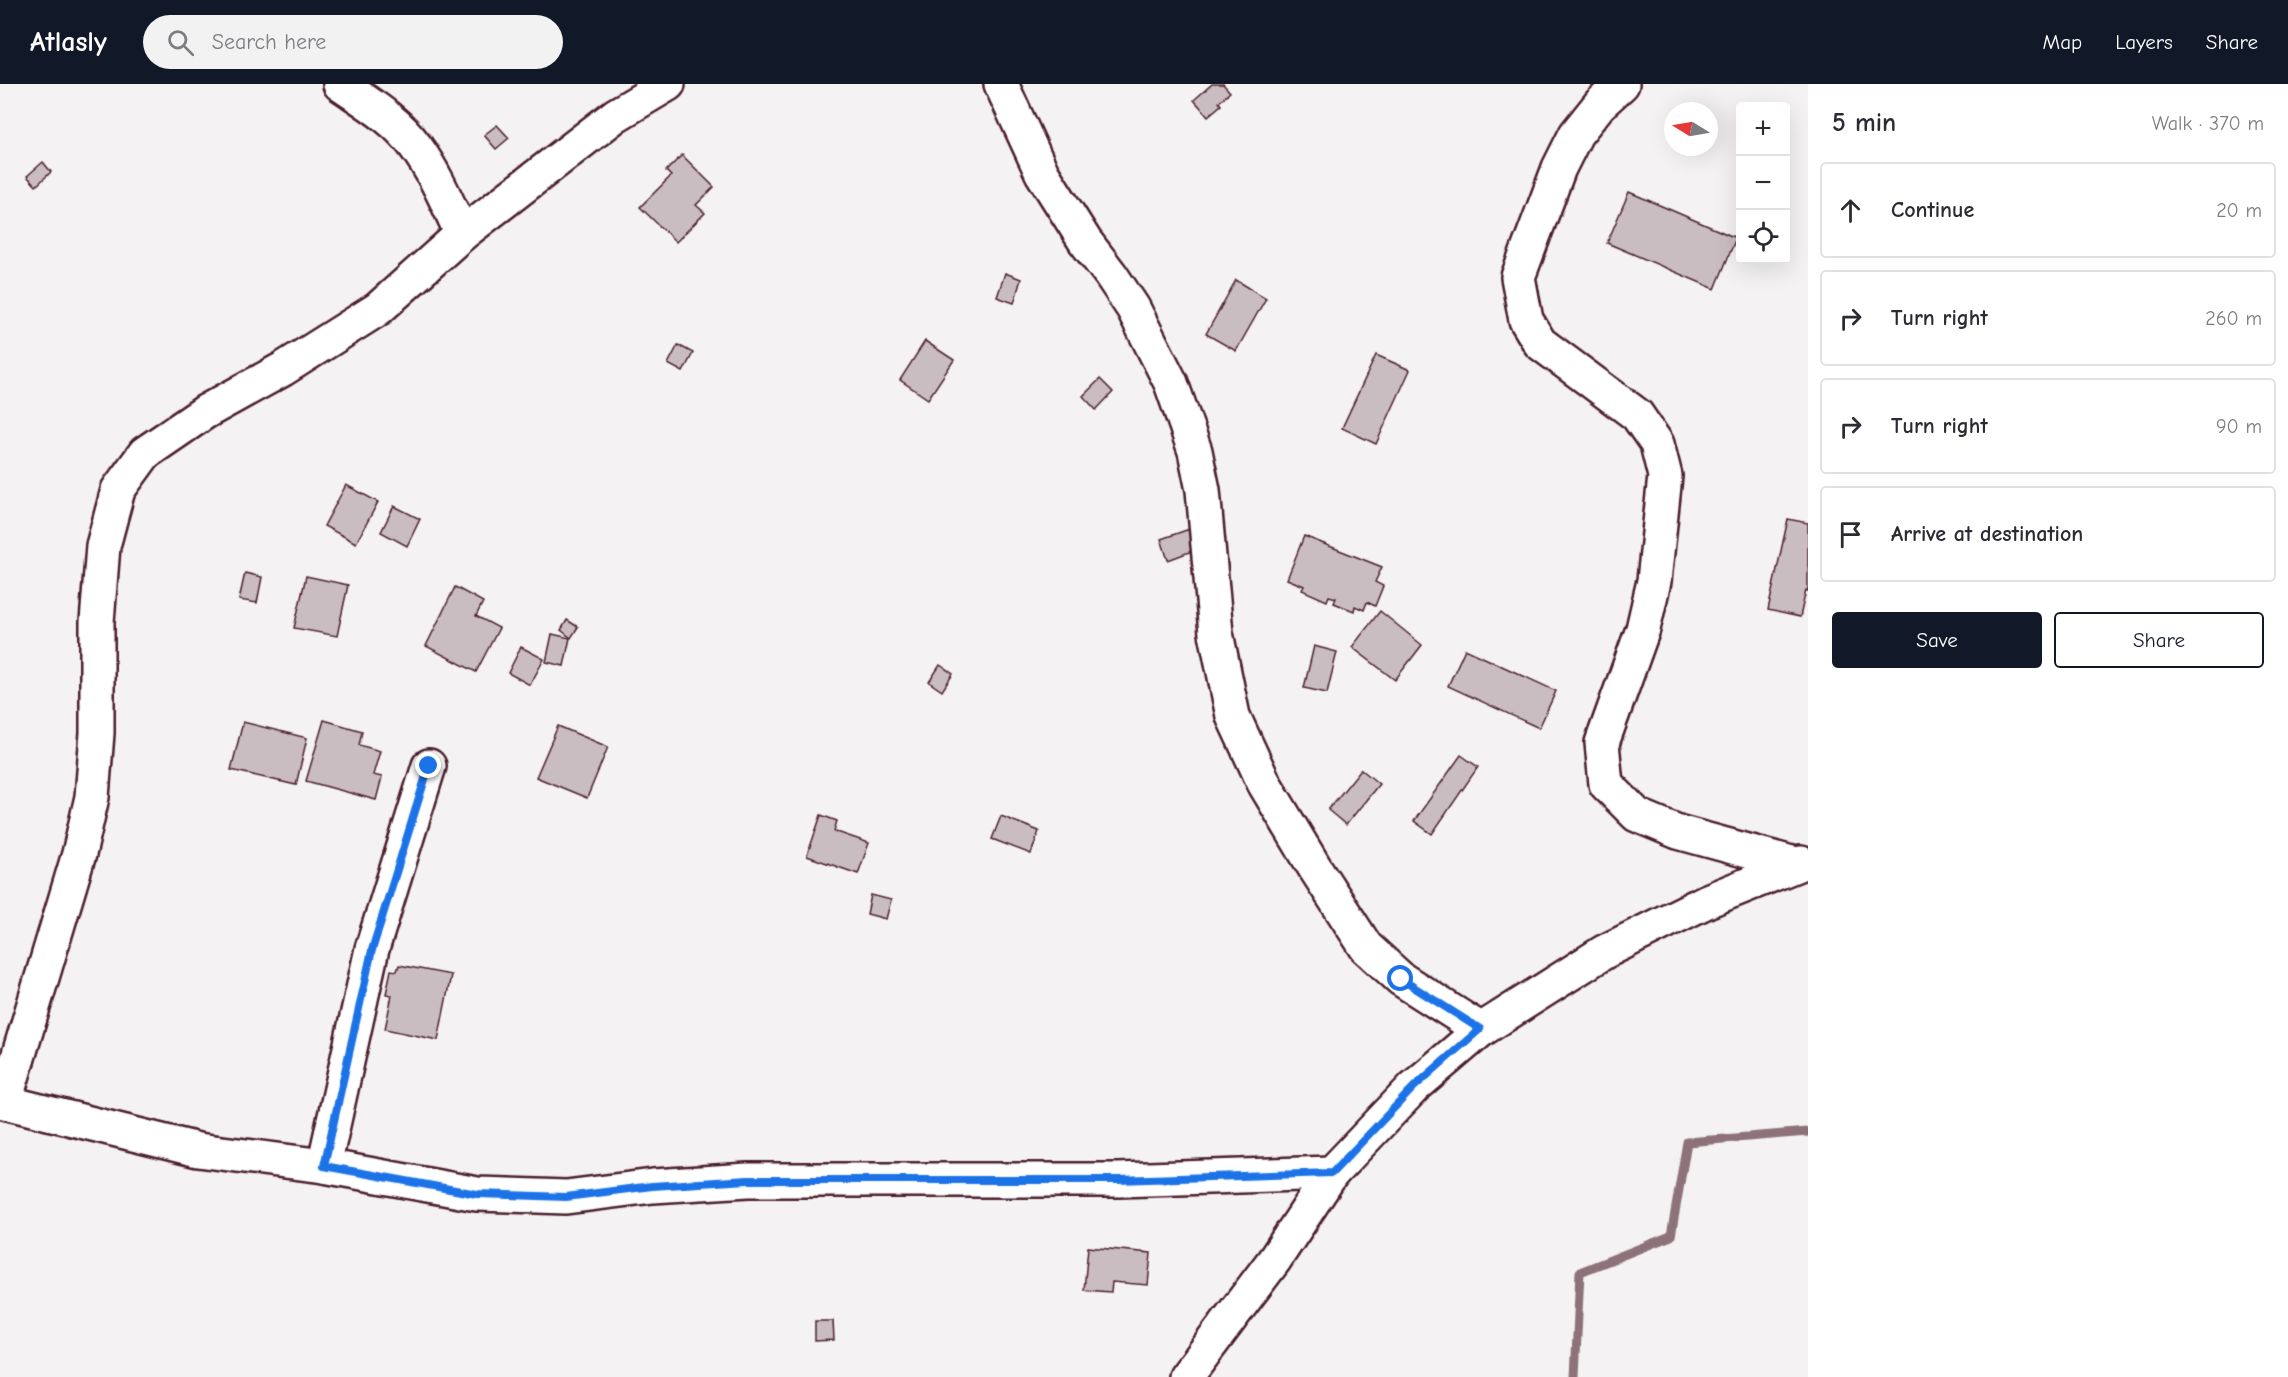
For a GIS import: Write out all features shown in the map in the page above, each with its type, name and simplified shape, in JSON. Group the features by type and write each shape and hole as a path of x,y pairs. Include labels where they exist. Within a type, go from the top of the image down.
{"street":[{"path":"340,84 386,116 415,146 443,192 462,234"},
{"path":"668,84 616,115 462,234 378,309 283,369 205,412 145,453 118,490 103,546 97,622 97,733 92,797 79,854 2,1101 198,1150 324,1166 477,1194 566,1197 652,1186 748,1180 1118,1180 1332,1173"},
{"path":"1001,84 1042,173 1085,242 1133,308 1171,383 1195,451 1203,490 1215,633 1233,716 1264,783 1366,947 1401,979 1480,1029"},
{"path":"1622,84 1600,104 1576,134 1559,168 1518,277 1526,320 1540,343 1637,415 1657,444 1665,476 1654,581 1643,629 1602,743 1606,784 1637,815 1678,832 1802,863"},
{"path":"324,1166 372,950 429,766"},
{"path":"1186,1377 1275,1259 1332,1173 1414,1087 1480,1029 1604,952 1707,901 1802,863"}],"building":[{"path":"1212,84 1223,84 1230,92 1219,102 1221,105 1208,116 1194,100"},
{"path":"497,125 509,138 496,149 484,135"},
{"path":"682,155 714,187 696,205 705,213 676,242 640,207 671,176 666,171"},
{"path":"43,162 51,172 36,186 27,176"},
{"path":"1629,192 1736,238 1715,289 1607,243"},
{"path":"1005,273 1021,279 1014,303 997,297"},
{"path":"1236,280 1266,298 1236,351 1206,334"},
{"path":"925,341 954,360 928,399 900,380"},
{"path":"678,345 693,353 683,372 668,364"},
{"path":"1376,355 1410,370 1376,444 1342,428"},
{"path":"1100,379 1113,392 1096,410 1083,396"},
{"path":"346,485 378,502 356,543 324,526"},
{"path":"394,506 420,519 407,546 381,532"},
{"path":"1788,519 1808,523 1808,591 1806,590 1800,617 1768,610"},
{"path":"1201,525 1208,545 1168,560 1161,539"},
{"path":"1304,536 1382,567 1375,582 1383,586 1375,606 1367,602 1364,610 1355,606 1354,611 1334,603 1336,598 1329,596 1327,601 1302,590 1304,586 1287,579"},
{"path":"245,573 262,577 257,603 239,600"},
{"path":"306,576 348,585 337,636 294,628"},
{"path":"455,587 483,602 476,616 499,628 476,672 426,646"},
{"path":"1380,611 1422,645 1395,680 1352,647"},
{"path":"567,620 578,627 571,638 561,630"},
{"path":"552,634 570,638 564,666 546,662"},
{"path":"1314,646 1337,652 1327,693 1304,688"},
{"path":"521,647 544,659 530,685 508,673"},
{"path":"1465,649 1556,691 1539,728 1448,686"},
{"path":"940,665 953,674 942,691 929,682"},
{"path":"324,720 362,731 359,745 380,751 373,775 382,777 376,800 306,781"},
{"path":"243,722 307,738 296,785 231,770"},
{"path":"558,726 608,747 587,798 536,777"},
{"path":"1461,755 1478,767 1432,834 1414,821"},
{"path":"1361,769 1379,784 1346,825 1328,810"},
{"path":"821,815 837,821 834,831 869,843 858,874 807,856"},
{"path":"1001,816 1039,831 1031,854 992,839"},
{"path":"871,895 891,900 886,919 867,914"},
{"path":"399,965 451,975 438,1040 385,1029 392,995 386,994 391,970 397,971"},
{"path":"1088,1247 1151,1253 1148,1285 1112,1282 1111,1292 1084,1290"},
{"path":"815,1321 833,1321 834,1340 815,1341"}],"waterway":[{"path":"1575,1377 1580,1272 1671,1236 1687,1142 1808,1132"}],"route":[{"path":"429,766 372,950 324,1166 477,1194 566,1197 652,1186 748,1180 1118,1180 1332,1173 1414,1087 1480,1029 1401,979"}]}
